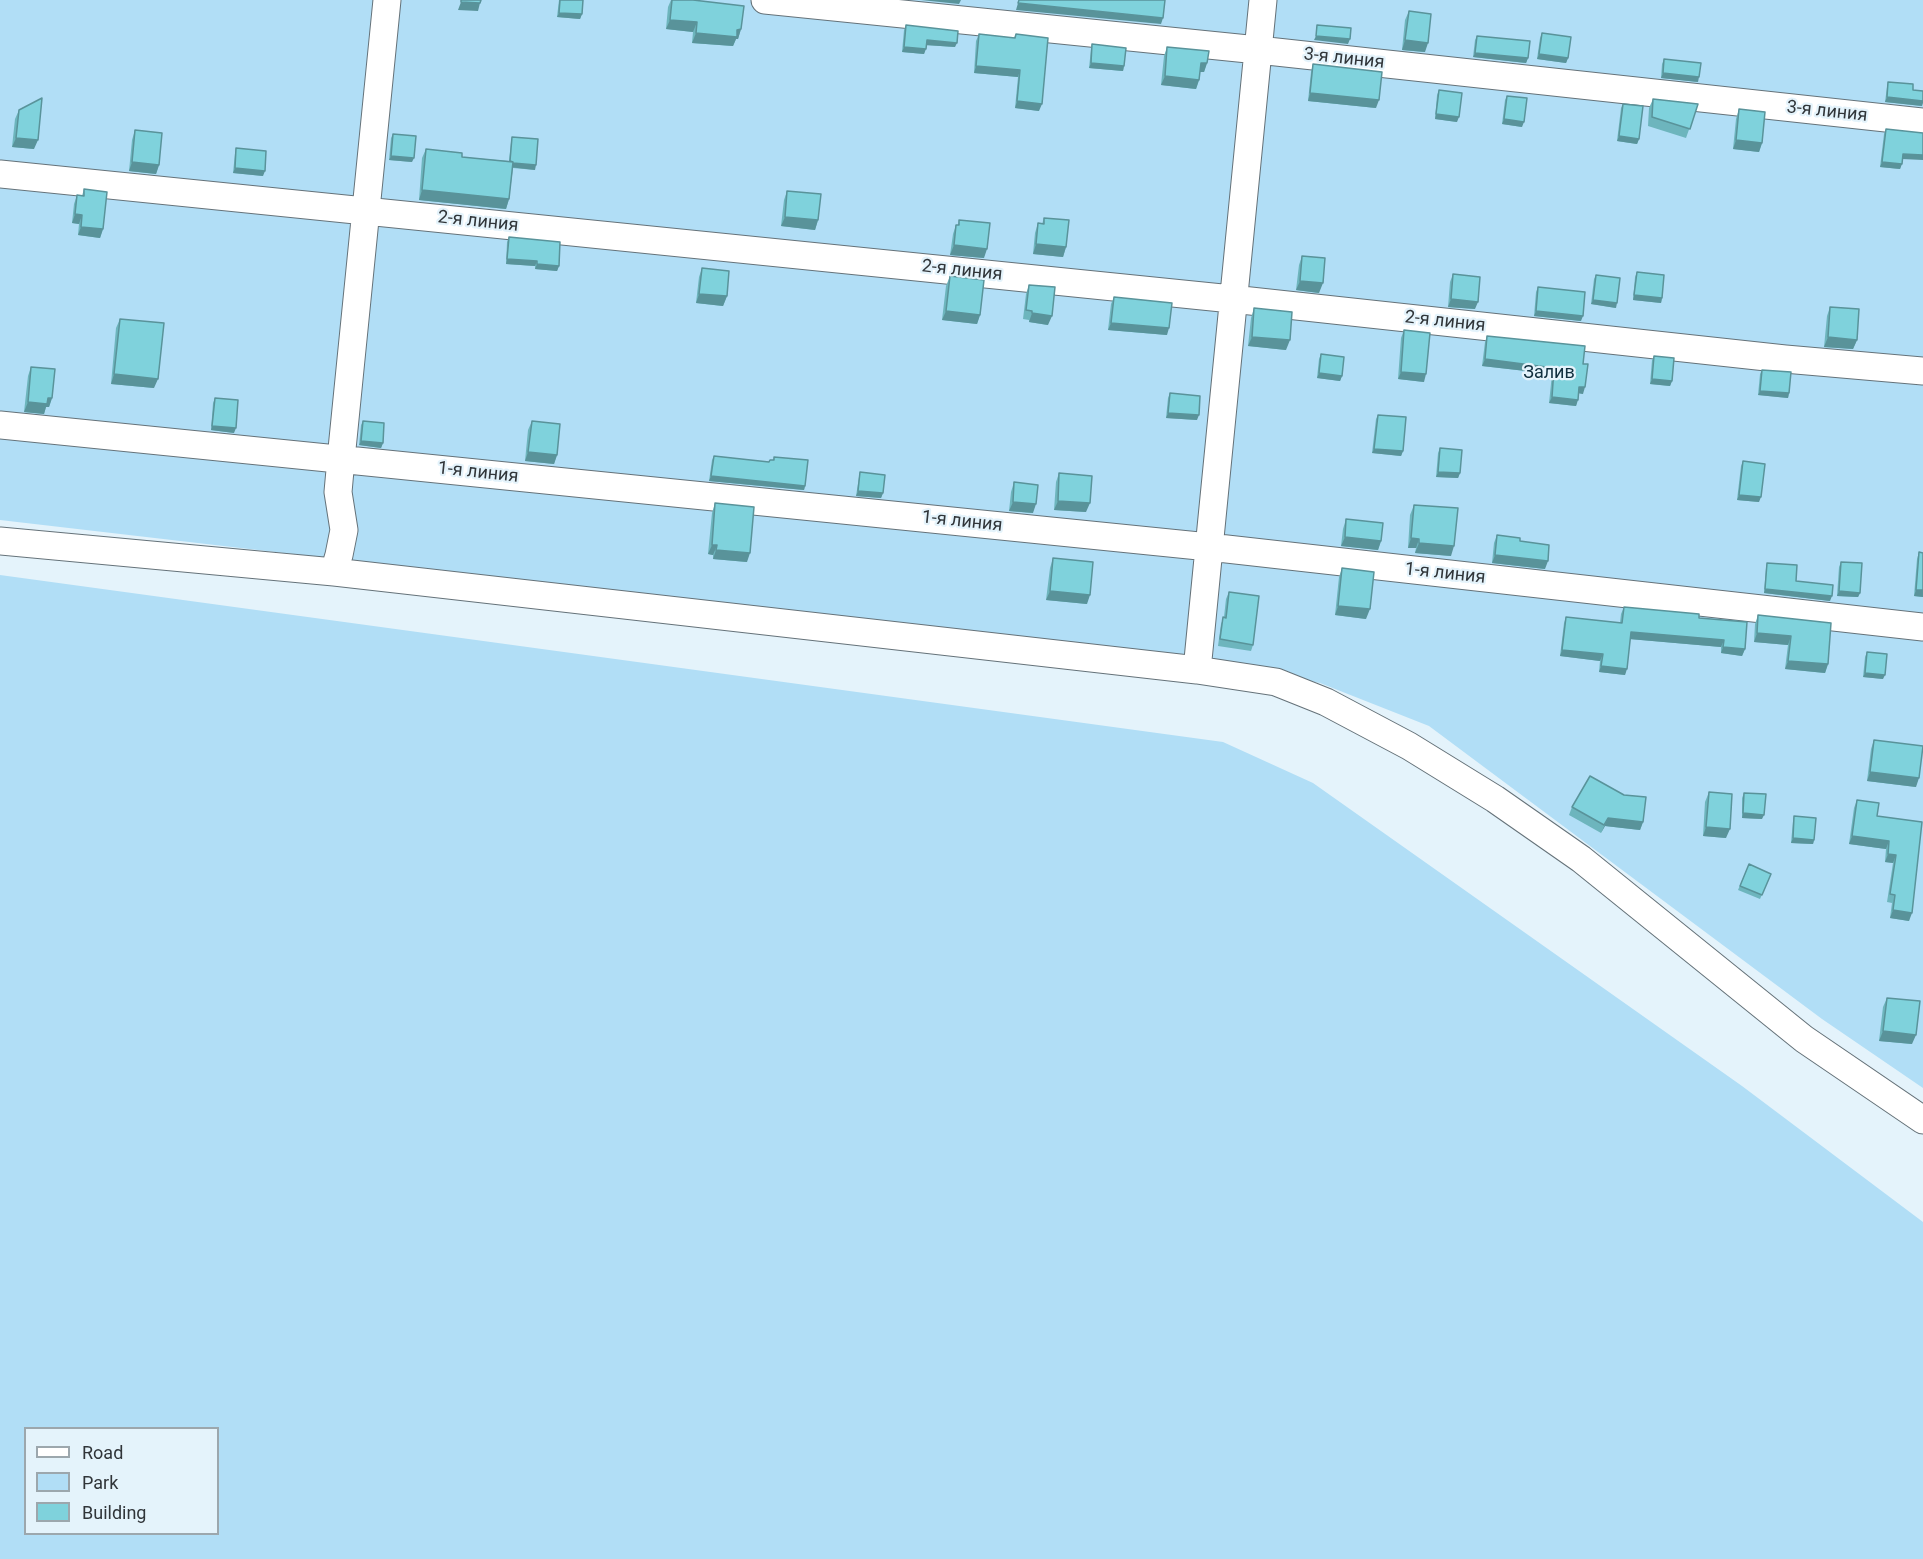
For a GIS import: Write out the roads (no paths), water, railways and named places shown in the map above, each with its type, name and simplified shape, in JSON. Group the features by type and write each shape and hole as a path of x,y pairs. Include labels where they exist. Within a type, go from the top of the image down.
{"street":[{"path":"334,572 344,530 339,492 340,459 387,0"},
{"name":"3-я линия","path":"765,0 1258,50 1923,122"},
{"path":"1197,670 1263,0"},
{"name":"2-я линия","path":"0,174 1232,299 1785,359 1923,371"},
{"name":"1-я линия","path":"0,425 1209,548 1923,627"},
{"path":"0,541 334,572 1197,670 1276,682 1326,702 1409,746 1495,799 1581,859 1804,1039 1923,1120"}],"park label":[{"name":"Залив","path":"1549,373"}]}
